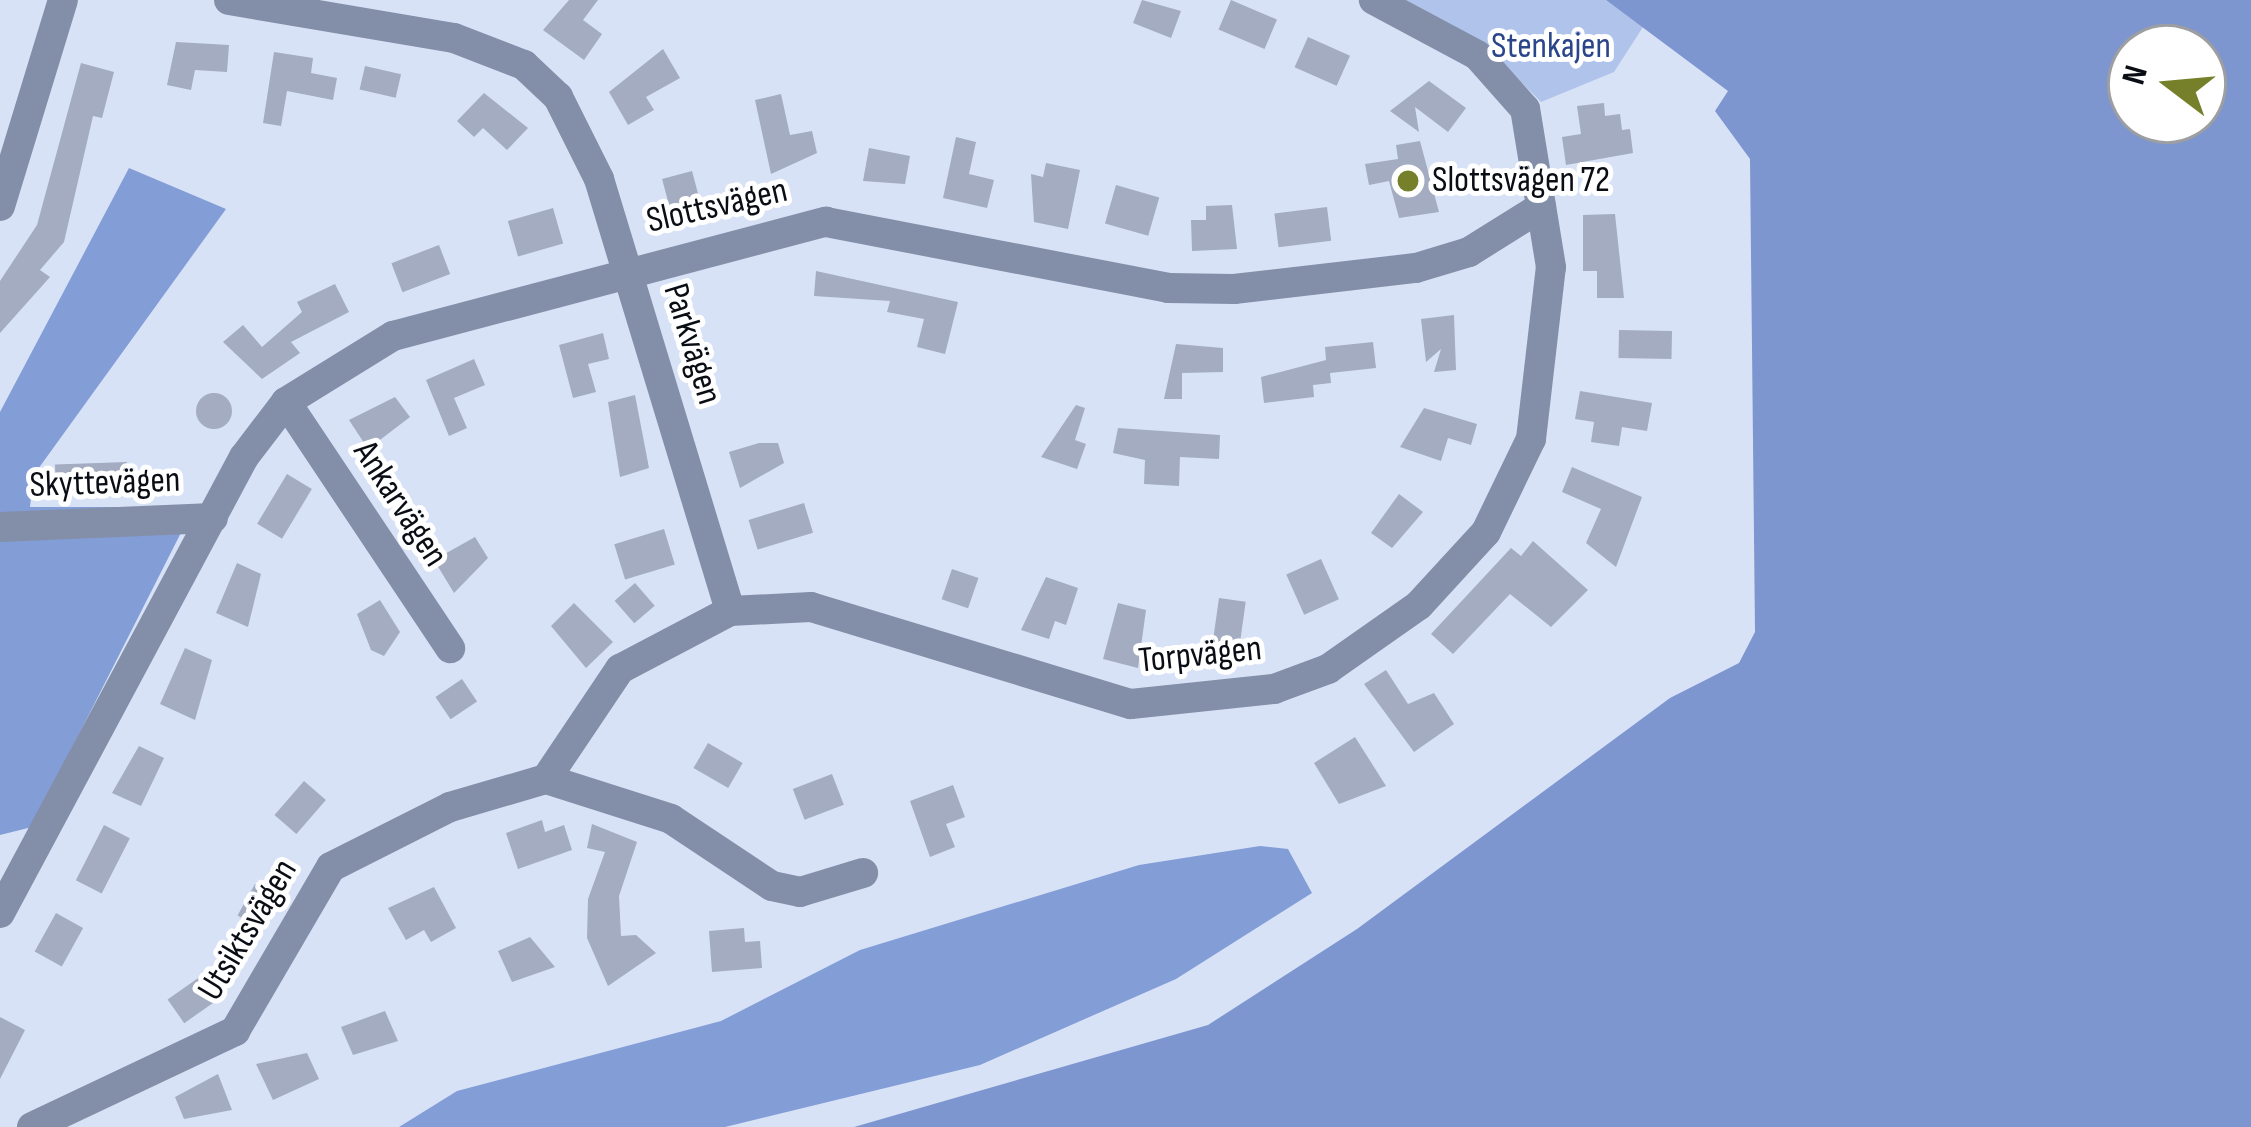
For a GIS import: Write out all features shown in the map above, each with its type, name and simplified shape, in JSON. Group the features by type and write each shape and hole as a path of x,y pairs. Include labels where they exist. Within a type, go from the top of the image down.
{"street":[{"path":"0,206 63,0"},
{"name":"Parkvägen","path":"229,0 454,38 524,65 580,135 628,267 730,611"},
{"path":"1374,0 1478,55 1508,84 1526,109 1541,207"},
{"name":"Slottsvägen","path":"0,913 213,518 286,402 393,336 628,267 826,222 1168,288 1234,289 1416,268 1469,252 1541,207"},
{"name":"Torpvägen","path":"546,779 620,669 730,611 811,607 1131,704 1202,701 1328,669 1450,574 1514,482 1544,386 1552,314 1541,207"},
{"name":"Ankarvägen","path":"286,402 450,648"},
{"name":"Skyttevägen","path":"0,527 213,518"},
{"path":"546,779 671,819 772,886 800,892 863,873"},
{"name":"Utsiktsvägen","path":"32,1127 235,1031 303,903 350,854 450,807 546,779"}],"green space":[{"name":"Stenkajen","path":"1386,0 1606,0 1643,27 1614,72 1541,102 1506,67"}],"shaded area":[{"path":"1606,0 2251,0 2251,1127 854,1127 1208,1025 1357,929 1670,698 1739,663 1755,632 1750,159 1715,111 1728,91"},
{"path":"129,168 226,209 33,476 30,507 194,507 32,827 0,835 0,412"},
{"path":"1260,846 1288,849 1312,893 1176,979 980,1065 725,1127 399,1127 457,1091 721,1021 860,950 1139,865"}],"building":[{"path":"569,0 598,0 583,20 602,34 584,60 543,30"},
{"path":"1142,0 1181,11 1171,38 1133,23"},
{"path":"1231,0 1277,20 1265,49 1218,29"},
{"path":"1308,37 1350,56 1337,86 1295,67"},
{"path":"176,42 229,45 227,72 195,70 191,90 167,85"},
{"path":"663,49 680,78 646,97 654,110 628,125 609,92"},
{"path":"274,52 313,58 311,73 337,78 333,100 287,91 281,126 263,123"},
{"path":"81,63 114,72 102,118 93,116 64,242 40,270 50,277 0,333 0,281 37,225"},
{"path":"365,66 401,74 396,98 360,89"},
{"path":"1429,81 1466,108 1448,132 1415,107 1419,132 1390,111"},
{"path":"484,93 528,128 507,150 483,128 474,137 457,121"},
{"path":"781,94 790,135 812,131 817,153 771,174 755,100"},
{"path":"1604,103 1605,116 1620,114 1622,130 1630,129 1633,153 1566,165 1562,137 1581,134 1577,106"},
{"path":"956,137 976,142 969,174 994,180 987,208 943,198"},
{"name":"Slottsvägen 72","path":"1420,141 1439,212 1399,218 1389,181 1369,185 1365,164 1398,159 1396,145"},
{"path":"869,148 910,156 905,184 863,181"},
{"path":"1046,163 1080,170 1068,229 1034,222 1031,174 1043,177"},
{"path":"692,171 702,208 672,216 662,179"},
{"path":"1116,185 1159,197 1148,236 1105,223"},
{"path":"1232,205 1237,249 1192,251 1191,220 1206,220 1206,206"},
{"path":"1327,207 1331,241 1279,247 1274,213"},
{"path":"553,208 563,244 518,257 508,221"},
{"path":"1615,214 1624,298 1597,298 1597,271 1583,271 1583,215"},
{"path":"439,245 450,274 402,292 391,263"},
{"path":"816,271 958,302 945,354 917,347 924,319 887,312 890,301 814,296"},
{"path":"335,284 349,312 291,342 300,353 262,379 223,342 243,325 262,347 302,312 297,302"},
{"path":"1454,315 1456,370 1434,372 1441,349 1426,362 1421,319"},
{"path":"1619,330 1672,331 1672,359 1619,358"},
{"path":"603,333 609,359 588,364 596,392 573,398 559,345"},
{"path":"1373,342 1376,368 1330,373 1331,383 1313,385 1314,397 1264,403 1261,377 1326,360 1325,347"},
{"path":"1176,344 1223,348 1223,372 1182,373 1182,399 1164,399"},
{"path":"474,359 485,385 454,398 467,428 449,436 426,380"},
{"path":"1580,391 1652,403 1647,431 1622,427 1619,446 1591,442 1594,422 1575,419"},
{"path":"214,393 227,398 232,411 227,424 214,429 201,424 196,411 201,398"},
{"path":"635,395 649,468 620,477 608,402"},
{"path":"395,397 410,417 368,449 349,420"},
{"path":"1076,405 1085,408 1075,440 1086,444 1077,469 1041,457"},
{"path":"1424,408 1477,424 1471,445 1448,438 1441,461 1400,447"},
{"path":"1118,428 1220,435 1219,459 1180,457 1179,486 1144,484 1145,460 1113,453"},
{"path":"778,443 784,463 740,488 729,452"},
{"path":"127,462 128,491 56,493 55,465"},
{"path":"1572,467 1642,497 1616,567 1586,543 1601,509 1562,492"},
{"path":"287,474 312,489 282,539 257,524"},
{"path":"1399,494 1423,512 1392,548 1371,533"},
{"path":"804,503 813,533 758,550 749,520"},
{"path":"664,529 675,564 625,580 614,544"},
{"path":"475,537 488,558 454,593 434,560"},
{"path":"1533,541 1588,590 1551,627 1510,594 1453,654 1431,634 1511,548 1521,556"},
{"path":"1321,559 1339,599 1304,615 1286,574"},
{"path":"237,563 261,574 248,627 216,613"},
{"path":"952,569 978,578 968,608 942,599"},
{"path":"1046,577 1078,588 1066,625 1055,621 1049,639 1021,630"},
{"path":"635,583 655,606 634,623 615,601"},
{"path":"1219,598 1246,602 1239,651 1212,648"},
{"path":"380,600 400,632 384,656 371,650 357,614"},
{"path":"574,603 613,642 586,668 551,626"},
{"path":"1118,603 1146,610 1138,668 1103,659"},
{"path":"185,648 212,660 195,720 160,704"},
{"path":"1386,670 1408,704 1434,693 1454,724 1414,752 1364,684"},
{"path":"462,679 477,701 451,719 435,697"},
{"path":"1355,737 1386,786 1339,804 1314,763"},
{"path":"708,743 743,763 728,788 694,768"},
{"path":"139,746 164,758 141,806 112,793"},
{"path":"832,774 844,805 805,820 793,789"},
{"path":"304,781 326,800 296,834 274,815"},
{"path":"953,785 965,817 946,824 955,847 930,857 910,801"},
{"path":"542,820 545,832 564,825 572,850 518,869 506,833"},
{"path":"592,824 637,842 619,896 621,936 636,935 656,953 608,986 587,938 588,899 605,852 587,848"},
{"path":"104,825 130,838 102,893 76,880"},
{"path":"255,884 280,898 263,930 238,915"},
{"path":"434,887 456,928 431,942 424,930 406,940 388,908"},
{"path":"56,913 83,928 62,967 35,951"},
{"path":"744,928 745,942 760,941 762,968 712,972 709,931"},
{"path":"530,937 555,967 512,982 498,951"},
{"path":"211,969 228,993 184,1023 168,999"},
{"path":"385,1011 398,1041 353,1055 341,1027"},
{"path":"0,1017 25,1030 0,1079"},
{"path":"307,1053 319,1079 273,1100 256,1064"},
{"path":"218,1074 232,1110 184,1119 175,1097"}],"place":[{"name":"Slottsvägen 72","path":"1408,181"}]}
